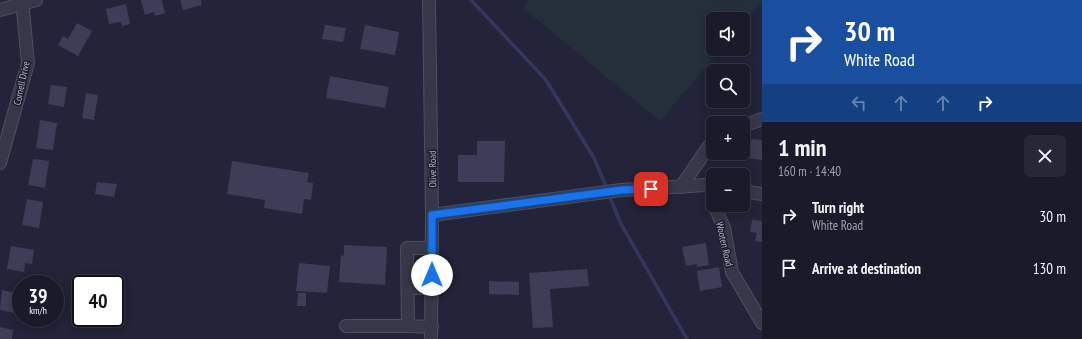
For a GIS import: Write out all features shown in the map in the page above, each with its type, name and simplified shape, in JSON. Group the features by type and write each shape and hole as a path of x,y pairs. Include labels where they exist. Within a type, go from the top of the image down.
{"street":[{"path":"0,10 23,2 36,0"},
{"name":"Olive Road","path":"429,0 432,339"},
{"name":"Cornell Drive","path":"0,163 28,63 23,2"},
{"path":"750,123 762,118"},
{"path":"681,187 706,150"},
{"path":"432,215 608,192 706,186"},
{"path":"750,192 762,194"},
{"name":"Wooten Road","path":"717,212 724,228 732,272 762,322"},
{"path":"408,326 407,248 432,248"},
{"path":"408,288 432,288"},
{"path":"346,326 432,327"}],"shaded area":[{"path":"529,0 762,0 750,15 750,12 706,12 706,56 715,56 708,64 706,64 706,67 660,121 523,8"}],"building":[{"path":"141,0 162,0 165,13 155,16 154,12 145,15"},
{"path":"180,0 201,0 202,5 183,10"},
{"path":"126,4 130,24 122,26 121,22 109,24 106,9"},
{"path":"77,23 92,31 78,56 58,45 63,36 68,39"},
{"path":"325,25 346,28 343,42 322,39"},
{"path":"365,25 399,32 395,55 360,49"},
{"path":"330,76 389,87 385,108 326,98"},
{"path":"51,85 67,87 64,107 48,104"},
{"path":"86,93 98,95 94,120 82,118"},
{"path":"40,120 57,123 53,150 36,148"},
{"path":"750,139 762,140 762,160 750,158"},
{"path":"477,141 505,141 504,182 458,182 458,155 477,155"},
{"path":"33,159 49,161 45,188 28,185"},
{"path":"232,161 309,173 307,182 313,183 311,200 304,199 302,214 264,208 265,200 227,194"},
{"path":"97,182 117,184 114,197 95,194"},
{"path":"27,199 43,202 39,228 22,225"},
{"path":"752,220 762,221 762,242 755,241 757,233 750,232"},
{"path":"706,243 709,265 697,267 697,264 686,266 682,247"},
{"path":"344,245 387,247 385,285 339,282 341,255 344,256"},
{"path":"11,246 34,250 32,264 25,263 24,272 7,269"},
{"path":"299,263 330,266 327,293 296,291"},
{"path":"719,267 722,287 700,291 697,271"},
{"path":"587,269 589,286 550,289 553,327 533,328 529,273"},
{"path":"489,281 519,282 519,295 489,294"},
{"path":"2,290 12,292 12,312 0,310"},
{"path":"298,293 306,293 306,306 297,306"},
{"path":"0,327 13,330 12,339 0,339"}],"waterway":[{"path":"471,0 546,80 594,158 607,189"},
{"path":"609,195 621,224 687,339"}],"route":[{"path":"432,275 432,215 622,190 651,189"}]}
